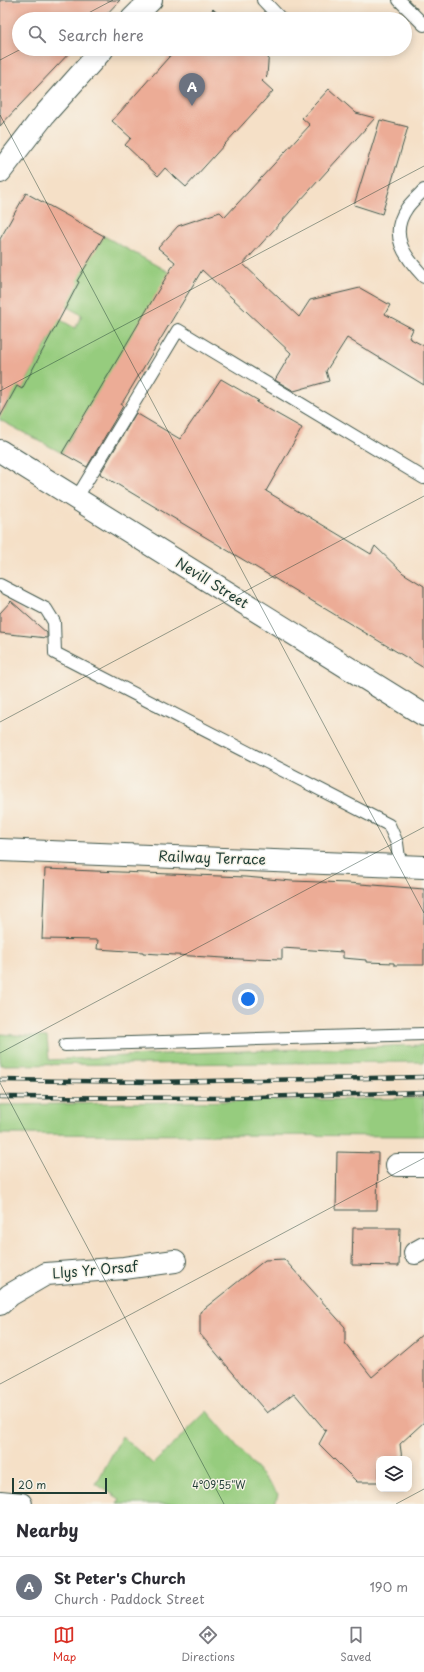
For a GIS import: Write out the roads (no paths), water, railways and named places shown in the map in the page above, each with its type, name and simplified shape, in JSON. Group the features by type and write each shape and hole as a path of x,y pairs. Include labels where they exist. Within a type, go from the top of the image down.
{"street":[{"path":"139,12 151,0"},
{"path":"0,172 45,114 97,56"},
{"name":"Nevill Street","path":"0,451 424,715"},
{"name":"Railway Terrace","path":"0,850 424,867"},
{"path":"397,1164 424,1165"},
{"name":"Llys Yr Orsaf","path":"0,1304 10,1294 46,1274 124,1268 176,1261"},
{"path":"0,1502 21,1504"}],"lane":[{"path":"263,0 274,12"},
{"path":"399,0 411,12"},
{"path":"412,13 424,25"},
{"path":"424,190 407,208 400,221 398,232 401,247 410,262 424,276"},
{"path":"76,499 178,330 424,478"},
{"path":"0,585 46,609 54,622 55,653 389,825 397,843 400,866"},
{"path":"65,1045 424,1034"}],"railway":[{"path":"0,1080 152,1082 424,1077"},
{"path":"0,1097 226,1098 424,1092"}],"place":[{"name":"St Peter's Church","path":"192,106"}]}
